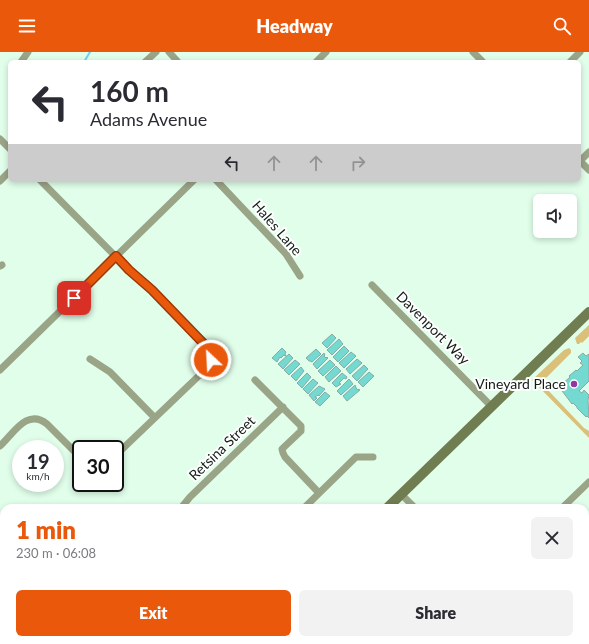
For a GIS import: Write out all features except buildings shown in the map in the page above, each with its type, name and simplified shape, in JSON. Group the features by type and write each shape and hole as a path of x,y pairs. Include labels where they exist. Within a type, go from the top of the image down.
{"main road":[{"path":"391,504 589,312"}],"street":[{"path":"22,60 28,52"},
{"path":"147,60 156,52"},
{"path":"169,52 176,60"},
{"path":"318,60 326,52"},
{"path":"473,52 481,60"},
{"path":"572,60 580,52"},
{"path":"0,139 8,147"},
{"path":"581,159 589,152"},
{"path":"581,163 589,170"},
{"path":"0,181 8,173"},
{"path":"42,182 129,270 152,290 211,352 211,360 208,367 124,447"},
{"path":"0,370 192,182"},
{"name":"Hales Lane","path":"218,182 286,254 300,276"},
{"name":"Davenport Way","path":"372,285 492,407"},
{"path":"90,359 110,372 154,417"},
{"path":"256,380 301,426 301,431 282,449 282,453 319,493"},
{"name":"Retsina Street","path":"184,504 283,407"},
{"path":"0,446 22,424 28,419 34,417 41,419 47,424 72,449"},
{"path":"308,504 356,457 373,457"},
{"path":"566,504 589,482"},
{"path":"401,494 411,504"}],"shaded area":[{"path":"589,325 589,336 582,343 577,344 575,338"},
{"path":"569,348 571,353 546,378 545,387 584,428 589,431 589,438 532,380 564,350"}],"waterway":[{"path":"85,60 90,52"}],"place":[{"name":"Vineyard Place","path":"574,384"}],"route":[{"path":"74,298 116,256 164,302 206,346 211,352 211,360"}]}
